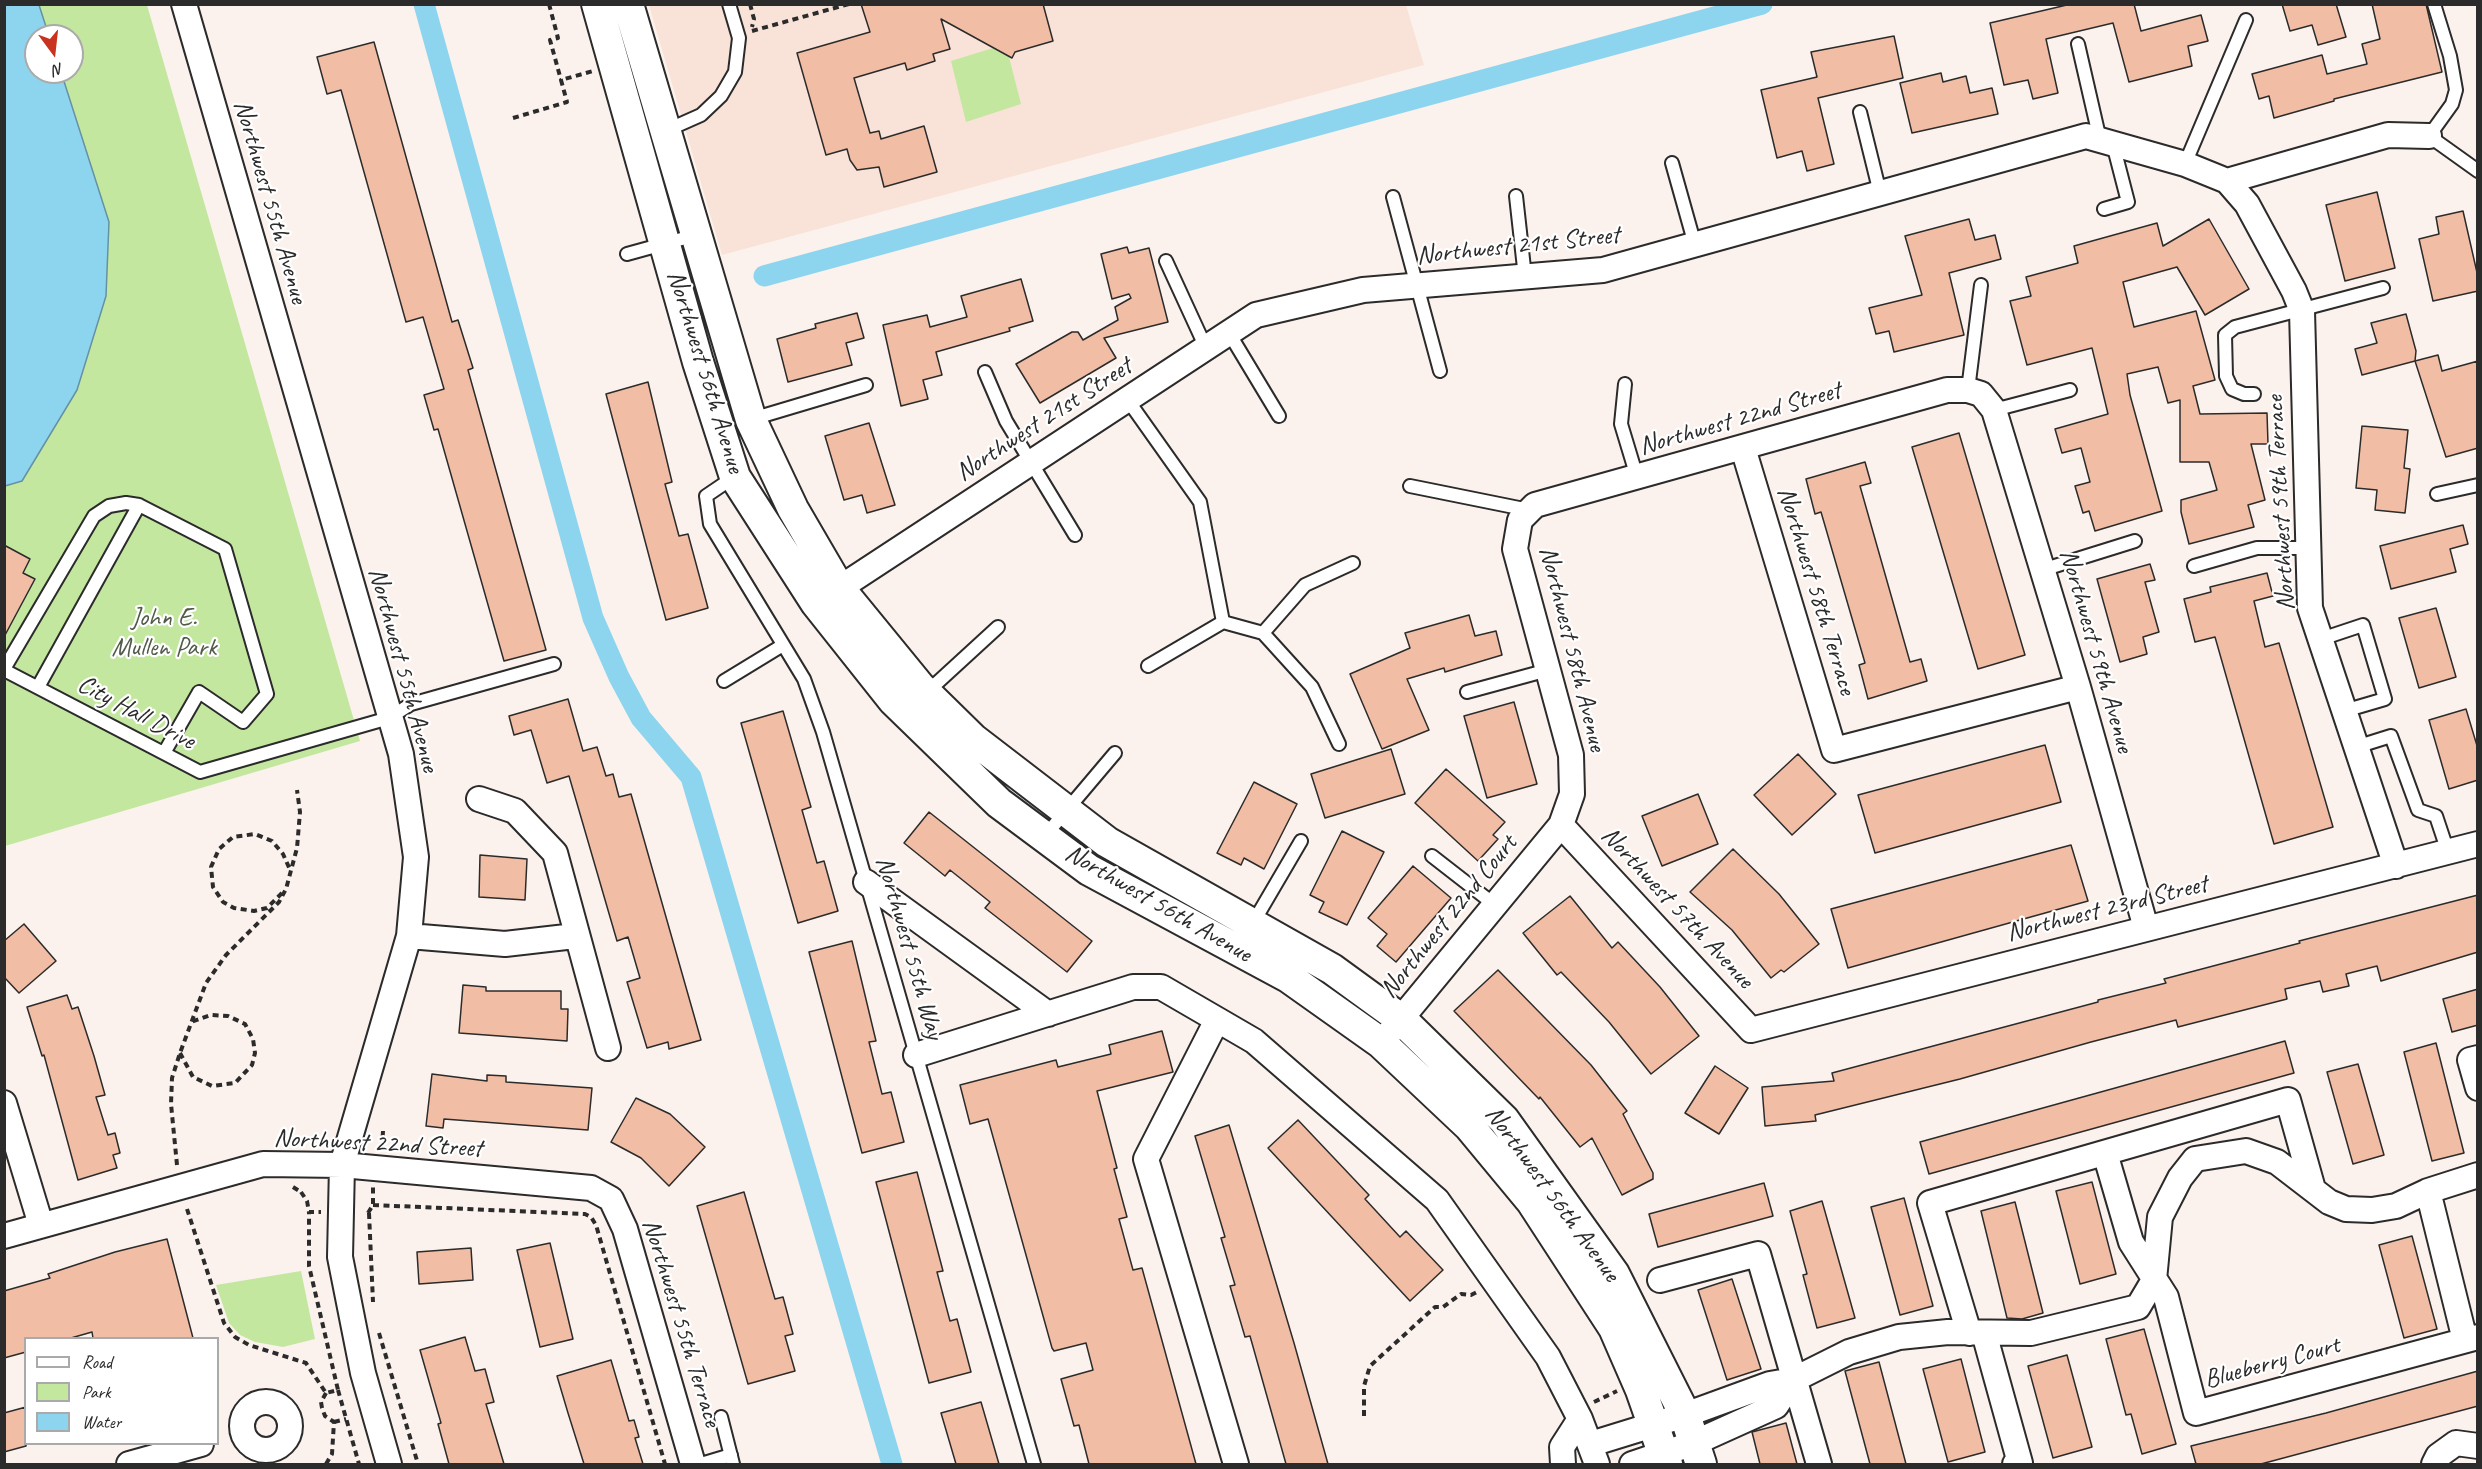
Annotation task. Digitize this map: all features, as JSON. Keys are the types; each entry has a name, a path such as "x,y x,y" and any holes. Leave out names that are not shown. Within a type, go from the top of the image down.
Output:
{"street":[{"name":"Northwest 55th Avenue","path":"184,4 401,754 416,857 410,936 342,1165 340,1257 363,1373 389,1464"},
{"name":"Northwest 56th Avenue","path":"597,4 650,135 697,234 736,425 735,477 827,596 999,803 1089,870 1288,977 1381,1043 1469,1126 1532,1202 1614,1328 1654,1425 1665,1459"},
{"name":"Northwest 56th Avenue","path":"627,4 650,135 665,243 736,425 793,509 827,596"},
{"path":"2227,181 2388,135 2429,136"},
{"name":"Northwest 21st Street","path":"827,596 1256,315 1363,291 1603,270 2086,136 2185,164 2227,181"},
{"name":"Northwest 59th Terrace","path":"2227,181 2247,204 2294,291 2302,311 2310,608 2396,866"},
{"name":"Northwest 22nd Street","path":"1525,515 1535,505 1947,390 1981,398"},
{"name":"Northwest 59th Avenue","path":"1981,398 2042,570 2078,687 2146,928"},
{"name":"Northwest 58th Terrace","path":"1743,448 1834,750 2078,687"},
{"name":"Northwest 58th Avenue","path":"1525,515 1515,549 1571,755 1572,794 1561,825"},
{"name":"Northwest 56th Avenue","path":"910,697 974,739 1107,842 1332,969 1402,1020 1504,1120 1614,1274 1693,1441"},
{"path":"478,799 515,811 555,854 608,1048"},
{"name":"Northwest 22nd Court","path":"1381,1043 1561,825"},
{"name":"Northwest 57th Avenue","path":"1561,825 1751,1030"},
{"name":"Northwest 23rd Street","path":"1751,1030 2478,844"},
{"path":"867,882 1048,1014"},
{"path":"410,936 505,944 576,936"},
{"path":"916,1055 1132,987 1161,987 1254,1041 1437,1200 1548,1357 1580,1419 1594,1454 1654,1425 1693,1441"},
{"path":"1218,1020 1146,1159 1236,1464"},
{"path":"2478,1058 2470,1060 2478,1089"},
{"path":"2015,1464 2020,1463 1930,1203 2288,1100 2313,1189"},
{"path":"4,1103 41,1225"},
{"path":"1632,1464 1665,1459 1693,1441 1776,1406 1793,1380 1849,1352 1899,1337 1925,1333 2031,1333 2138,1307 2154,1280 2160,1217 2180,1178 2195,1159 2246,1151 2277,1162 2329,1202 2346,1209 2372,1210 2396,1206 2428,1191 2478,1175"},
{"name":"Blueberry Court","path":"2104,1154 2131,1242 2166,1297 2196,1413 2471,1338 2428,1191"},
{"name":"Northwest 22nd Street","path":"4,1236 263,1164 342,1165 591,1188 611,1199"},
{"name":"Northwest 55th Terrace","path":"611,1199 625,1229 693,1464"},
{"path":"1660,1280 1758,1254 1819,1464"},
{"path":"1563,1464 1562,1447 1580,1419"},
{"path":"219,1439 242,1432"},
{"path":"2434,1464 2438,1456 2456,1443 2478,1446"},
{"path":"129,1464 194,1445"}],"lane":[{"path":"650,135 701,115 721,96 735,72 740,38 729,4"},
{"path":"2434,4 2450,56 2456,90 2452,104 2429,136 2478,171"},
{"path":"2185,164 2246,20"},
{"path":"2078,44 2107,142 2128,202 2104,209"},
{"path":"1860,112 1881,193"},
{"path":"1672,163 1695,245"},
{"path":"1516,196 1525,277"},
{"path":"1393,197 1440,371"},
{"path":"627,254 697,234"},
{"path":"1166,261 1206,348"},
{"path":"1981,285 1981,398 2070,390"},
{"path":"2254,394 2244,394 2232,389 2226,376 2225,335 2235,327 2383,288"},
{"path":"1229,333 1278,416"},
{"path":"985,372 1006,421 1075,535"},
{"path":"1625,384 1621,424 1637,477"},
{"path":"736,425 866,385"},
{"path":"1127,399 1200,501 1223,622"},
{"name":"Northwest 55th Way","path":"735,477 706,496 710,524 804,679 823,732 1034,1464"},
{"path":"2437,494 2478,485"},
{"path":"1410,486 1525,515"},
{"path":"4,669 94,516 109,506 126,503 139,505 225,549 267,694 243,722 199,692 164,753"},
{"path":"38,687 139,505"},
{"path":"2042,570 2135,541"},
{"path":"2194,566 2257,548 2309,548"},
{"path":"1263,633 1305,585 1353,563"},
{"path":"1148,666 1223,622 1263,633 1312,687 1339,744"},
{"path":"2321,639 2363,625 2385,699 2344,711"},
{"path":"910,697 998,627"},
{"path":"724,681 783,645"},
{"name":"City Hall Drive","path":"4,669 200,772 389,718 411,704 554,664"},
{"path":"1467,692 1548,669"},
{"path":"2356,747 2391,736 2418,810 2436,816 2448,852"},
{"path":"1044,837 1115,753"},
{"path":"1252,924 1301,841"},
{"path":"1432,856 1495,905"},
{"path":"701,1464 732,1460 721,1417"}],"path":[{"path":"513,118 567,102 550,40 558,38 549,4"},
{"path":"750,4 754,19 750,37"},
{"path":"752,31 849,4"},
{"path":"561,80 593,71 590,60"},
{"path":"177,1168 171,1104 172,1078 190,1022 207,983 220,963 279,902 286,889 297,848 300,812 297,790"},
{"path":"286,889 267,908 254,911 234,908 223,902 213,887 211,867 219,849 233,837 255,834 272,841 283,854 291,873"},
{"path":"180,1053 193,1077 212,1086 235,1083 252,1065 255,1053 253,1040 244,1024 228,1016 211,1016 190,1022"},
{"path":"383,1131 380,1142 386,1152"},
{"path":"373,1205 585,1214 591,1217 596,1225 665,1464"},
{"path":"187,1209 224,1323 235,1337 249,1345 306,1363 326,1393"},
{"path":"309,1212 309,1266 338,1390 359,1464"},
{"path":"369,1213 370,1272 375,1312"},
{"path":"378,1329 418,1464"},
{"path":"334,1422 326,1416 321,1402 326,1393 338,1390"},
{"path":"334,1422 346,1419"},
{"path":"326,1464 332,1454 334,1422"}],"shaded area":[{"path":"649,5 1406,5 1424,65 722,255"}],"green space":[{"name":"John E. Mullen Park","path":"5,5 147,5 360,741 5,846"},
{"path":"993,48 1009,57 1021,104 966,122 951,61"},
{"path":"301,1271 315,1339 283,1347 255,1342 240,1335 229,1323 216,1285"}],"water":[{"path":"5,4 39,5 45,24 24,24 24,84 65,84 109,222 106,296 77,390 22,481 5,486"}],"building":[{"path":"861,4 1043,4 1053,41 1015,52 1012,58 941,19 950,49 933,54 935,61 907,70 905,63 854,78 870,133 879,131 881,139 924,126 937,172 884,187 879,167 857,170 850,160 847,149 826,155 797,53 870,32"},
{"path":"2071,4 2134,4 2141,31 2201,15 2208,41 2188,46 2192,66 2129,82 2113,23 2046,39 2058,93 2033,99 2028,80 2004,85 1990,23"},
{"path":"2282,4 2336,4 2346,37 2318,45 2312,25 2290,31"},
{"path":"2372,4 2426,4 2442,72 2334,99 2334,101 2274,118 2269,96 2259,99 2252,74 2322,55 2327,74 2367,64 2362,44 2380,39"},
{"path":"1894,36 1903,78 1818,98 1834,164 1807,171 1802,151 1777,158 1761,90 1817,77 1811,52"},
{"path":"374,42 452,322 458,320 473,368 468,370 546,650 504,661 438,429 434,430 424,395 444,389 423,317 406,322 341,90 327,94 317,57"},
{"path":"1941,73 1943,82 1966,76 1970,93 1992,88 1998,114 1912,133 1900,83"},
{"path":"2377,192 2395,268 2345,281 2326,205"},
{"path":"2463,211 2478,277 2478,291 2433,301 2419,239 2439,234 2436,217"},
{"path":"1969,219 1975,240 1995,235 2001,259 1949,273 1964,335 1894,352 1889,331 1876,334 1869,308 1922,295 1905,236"},
{"path":"2209,219 2249,289 2205,315 2177,267 2123,282 2134,327 2196,311 2215,380 2193,386 2200,414 2267,413 2268,444 2251,444 2265,500 2248,505 2254,527 2189,544 2181,512 2181,500 2217,490 2209,462 2180,462 2180,400 2168,403 2158,367 2127,374 2130,395 2162,511 2095,531 2089,511 2083,513 2075,486 2090,482 2081,448 2062,453 2055,429 2108,414 2092,348 2027,365 2010,301 2031,296 2026,277 2078,263 2074,246 2157,223 2163,246"},
{"path":"1127,247 1129,253 1149,248 1168,322 1104,338 1116,358 1040,403 1016,364 1072,332 1078,332 1083,340 1118,320 1115,307 1131,298 1129,294 1112,299 1101,254"},
{"path":"1021,279 1033,321 1009,328 1010,331 936,352 942,375 923,380 928,399 901,406 883,325 927,315 930,327 967,317 961,296"},
{"path":"857,313 864,338 846,343 852,365 788,382 777,339 816,328 815,324"},
{"path":"2406,314 2416,351 2415,361 2362,375 2355,349 2377,343 2371,323"},
{"path":"2438,355 2442,371 2478,361 2478,448 2446,457 2415,361"},
{"path":"648,382 672,482 665,484 679,536 688,534 708,608 666,620 606,394"},
{"path":"869,423 895,505 867,513 862,495 844,500 825,436"},
{"path":"2362,426 2408,430 2404,468 2410,469 2405,513 2375,510 2377,490 2356,488"},
{"path":"1959,433 2025,655 1978,669 1912,447"},
{"path":"1865,462 1871,483 1860,486 1910,662 1921,659 1927,681 1868,699 1859,665 1865,663 1821,512 1815,514 1806,479"},
{"path":"2463,525 2468,544 2450,549 2456,572 2391,589 2380,546"},
{"path":"4,545 30,559 23,573 35,579 4,637"},
{"path":"2150,564 2155,580 2145,582 2159,632 2143,637 2147,654 2120,662 2097,579"},
{"path":"2267,573 2273,596 2254,601 2265,647 2279,643 2333,827 2274,844 2215,637 2195,642 2184,599 2211,592 2210,587"},
{"path":"2436,608 2456,677 2419,688 2399,618"},
{"path":"1469,615 1475,636 1496,631 1502,655 1445,672 1444,668 1407,679 1429,730 1382,749 1350,674 1410,648 1405,633"},
{"path":"568,699 583,751 597,747 606,776 613,774 619,797 631,794 701,1040 669,1049 668,1042 647,1048 627,982 640,978 628,937 617,941 569,776 547,783 531,730 514,735 509,716"},
{"path":"1514,702 1537,784 1487,798 1464,716"},
{"path":"2466,709 2478,749 2478,780 2449,789 2429,720"},
{"path":"783,711 811,807 802,810 817,863 824,861 838,911 798,923 741,723"},
{"path":"2045,745 2061,802 1875,853 1858,795"},
{"path":"1391,749 1405,794 1325,818 1311,774"},
{"path":"1798,754 1836,794 1792,835 1754,795"},
{"path":"1446,769 1505,822 1493,835 1498,839 1478,861 1415,803"},
{"path":"1254,782 1297,804 1264,869 1244,858 1241,865 1217,853"},
{"path":"1698,794 1718,844 1662,866 1642,816"},
{"path":"929,812 1092,941 1067,972 985,908 990,902 950,870 945,876 904,843"},
{"path":"1342,831 1384,852 1347,925 1319,912 1324,902 1310,895"},
{"path":"2071,845 2088,901 1848,968 1831,909"},
{"path":"1733,849 1779,894 1819,944 1784,972 1781,970 1771,978 1732,930 1690,892"},
{"path":"480,855 527,859 525,900 479,897"},
{"path":"1413,866 1451,898 1396,962 1377,946 1387,934 1368,918"},
{"path":"2478,895 2478,952 2381,981 2377,966 2346,974 2349,986 2323,992 2320,981 2285,989 2287,999 2178,1027 2176,1020 2091,1042 1960,1079 1815,1115 1816,1121 1765,1126 1762,1087 1834,1081 1832,1073 2166,983 2164,979 2300,943 2299,941"},
{"path":"1570,896 1612,948 1618,942 1660,987 1699,1036 1651,1074 1609,1022 1561,972 1557,975 1523,933"},
{"path":"24,924 56,961 19,993 4,977 4,941"},
{"path":"852,941 876,1041 869,1042 882,1094 891,1092 904,1142 862,1153 809,952"},
{"path":"1498,970 1591,1065 1627,1111 1623,1114 1653,1173 1653,1179 1622,1195 1592,1138 1580,1147 1540,1097 1539,1099 1454,1011"},
{"path":"463,985 486,987 486,991 561,991 561,1009 568,1009 567,1041 459,1033"},
{"path":"2478,989 2478,1025 2452,1032 2443,999"},
{"path":"67,995 72,1009 78,1007 105,1095 96,1097 108,1135 115,1133 120,1153 113,1155 117,1168 78,1180 44,1055 42,1056 27,1007"},
{"path":"1162,1031 1173,1072 1097,1091 1127,1217 1119,1219 1133,1270 1142,1268 1196,1464 1089,1464 1079,1425 1074,1426 1061,1379 1093,1370 1086,1343 1054,1351 1052,1348 988,1119 970,1124 960,1085 1056,1060 1058,1067 1111,1054 1109,1045"},
{"path":"2285,1041 2294,1073 1929,1174 1920,1142"},
{"path":"2436,1043 2464,1153 2432,1161 2404,1052"},
{"path":"2358,1064 2384,1155 2353,1164 2327,1072"},
{"path":"1715,1066 1748,1088 1719,1134 1685,1113"},
{"path":"432,1074 487,1081 487,1075 506,1076 506,1082 592,1088 588,1130 444,1119 443,1128 426,1126"},
{"path":"636,1098 670,1114 705,1147 669,1186 641,1158 611,1142"},
{"path":"1298,1120 1369,1195 1365,1199 1400,1237 1406,1231 1443,1270 1410,1301 1268,1148"},
{"path":"1229,1125 1328,1464 1286,1464 1250,1336 1245,1337 1230,1286 1235,1285 1221,1238 1225,1237 1195,1136"},
{"path":"917,1172 943,1271 937,1272 950,1321 957,1319 971,1372 929,1383 876,1182"},
{"path":"2092,1182 2116,1274 2080,1284 2056,1191"},
{"path":"1764,1183 1773,1216 1658,1247 1649,1214"},
{"path":"744,1192 775,1299 783,1297 793,1334 785,1336 795,1371 748,1384 697,1206"},
{"path":"1904,1198 1933,1306 1900,1315 1871,1207"},
{"path":"1822,1201 1855,1318 1817,1328 1803,1275 1807,1274 1790,1211"},
{"path":"2015,1202 2043,1313 2022,1319 2007,1318 1981,1211"},
{"path":"2412,1236 2437,1329 2404,1338 2379,1245"},
{"path":"167,1239 193,1337 93,1337 92,1332 74,1337 24,1337 24,1353 4,1358 4,1291 50,1278 48,1274 115,1252"},
{"path":"550,1243 573,1339 540,1347 517,1250"},
{"path":"471,1248 473,1280 419,1284 417,1252"},
{"path":"1732,1279 1761,1369 1727,1380 1698,1290"},
{"path":"2144,1329 2176,1444 2142,1454 2131,1414 2126,1415 2106,1339"},
{"path":"465,1337 475,1371 485,1369 494,1402 486,1404 504,1464 449,1464 438,1424 441,1423 420,1350"},
{"path":"2067,1355 2092,1447 2053,1458 2028,1366"},
{"path":"1961,1359 1985,1452 1948,1462 1923,1369"},
{"path":"611,1360 629,1421 634,1420 639,1437 635,1438 643,1464 584,1464 568,1413 557,1376"},
{"path":"1879,1362 1906,1464 1870,1464 1845,1371"},
{"path":"2478,1371 2478,1406 2261,1464 2196,1464 2191,1446 2326,1413"},
{"path":"981,1402 999,1464 956,1464 941,1413"},
{"path":"24,1408 24,1445 26,1446 4,1452 4,1413"},
{"path":"1786,1423 1797,1464 1760,1464 1752,1432"}],"waterway":[{"path":"424,4 593,618 619,677 641,718 691,777 892,1464"},
{"path":"764,276 1762,4"}]}
